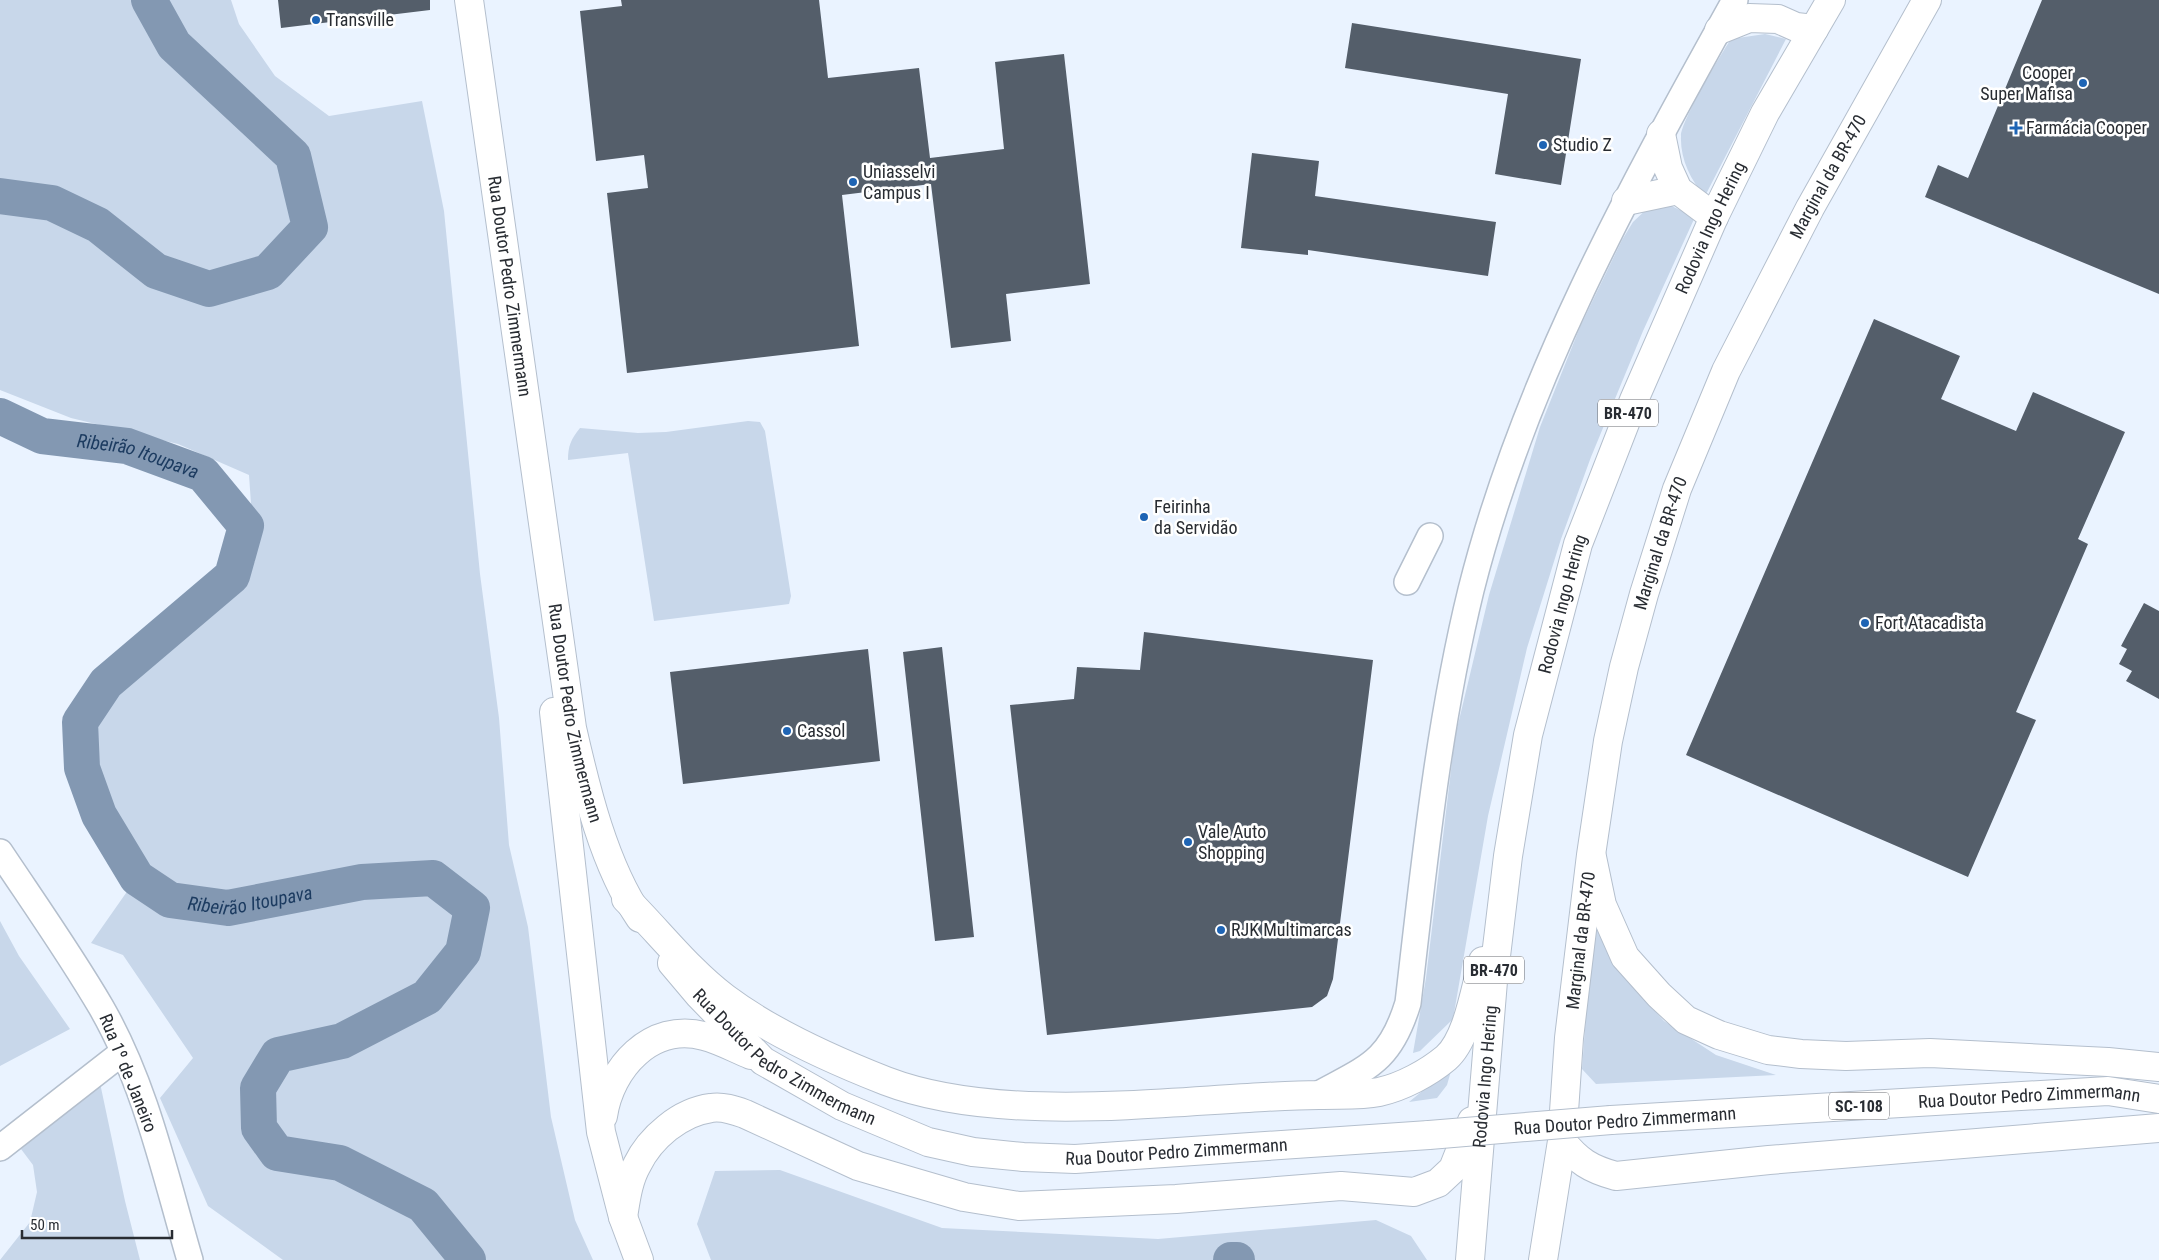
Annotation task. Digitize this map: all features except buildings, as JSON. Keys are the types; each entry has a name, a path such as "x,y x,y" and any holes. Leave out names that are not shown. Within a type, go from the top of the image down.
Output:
{"main road":[{"name":"Rua Doutor Pedro Zimmermann","path":"469,0 572,728 586,791 626,898 673,964 699,995 763,1061 842,1106 928,1142 973,1152 1022,1157 1075,1159 1429,1135 1611,1120 2108,1091 2159,1099"},
{"name":"Rodovia Ingo Hering","path":"1470,1260 1493,981 1508,856 1528,735 1578,544 1634,400 1714,217 1765,113 1831,0"},
{"name":"Marginal da BR-470","path":"1543,1260 1562,1140 1569,1038 1591,855 1608,742 1624,668 1644,594 1677,489 1726,371 1810,208 1927,0"},
{"path":"1719,30 1772,9 1796,27 1814,29"},
{"path":"1661,134 1668,168 1678,190 1714,217"},
{"path":"1626,200 1678,190"},
{"name":"Rua Doutor Pedro Zimmermann","path":"550,571 555,732 601,1132 623,1217 639,1260"},
{"path":"1591,855 1602,905 1624,957 1659,995 1686,1020 1719,1035 1768,1050 1801,1054 1846,1056 1930,1053 2108,1062 2159,1067"},
{"path":"626,898 675,950 725,998 795,1040 838,1061 888,1082 940,1096 979,1102 1033,1105 1360,1095 1381,1092 1428,1071 1448,1056 1462,1034 1508,856"},
{"path":"601,1132 605,1106 612,1083 624,1064 638,1050 654,1040 677,1034 704,1036 763,1061"},
{"path":"2108,1091 2159,1080"},
{"path":"623,1217 628,1188 636,1165 651,1143 668,1127 692,1113 712,1108 729,1109 745,1114 858,1166 964,1197 1019,1206 1118,1202 1341,1186 1414,1192 1438,1183 1453,1169 1464,1146 1485,1084"},
{"path":"1562,1140 1574,1156 1595,1171 1616,1176 1769,1160 2159,1128"}],"street":[{"path":"1317,1095 1369,1066 1390,1046 1403,1020 1408,1003 1442,736 1471,591 1525,421 1568,317 1626,200 1735,0"},
{"path":"1408,582 1430,536"},
{"name":"Rua 1º de Janeiro","path":"0,852 102,1008 123,1052 145,1106 190,1260"},
{"path":"0,1148 123,1052"}],"shaded area":[{"path":"0,0 231,0 239,24 275,76 329,116 422,101 444,211 480,574 499,718 509,845 528,927 551,1117 575,1220 593,1260 283,1260 208,1206 160,1098 193,1058 123,955 91,943 147,863 126,844 110,823 99,800 92,776 91,752 95,727 106,704 123,681 140,666 201,625 255,561 249,475 178,444 71,418 0,390"},
{"path":"1765,34 1786,39 1705,196 1691,176 1682,152 1681,136 1687,117 1731,39"},
{"path":"1663,202 1695,217 1643,331 1591,457 1561,539 1527,648 1488,816 1453,1019 1420,1051 1413,1053 1426,978 1455,737 1489,595 1540,427 1580,327 1622,240 1633,222 1651,205"},
{"path":"748,421 760,422 765,431 791,596 789,604 654,621 628,453 568,460 572,439 580,428 638,433 666,432"},
{"path":"1593,919 1622,975 1664,1021 1716,1055 1776,1075 1596,1084 1582,1069"},
{"path":"0,921 19,956 70,1029 0,1066"},
{"path":"1451,1071 1447,1085 1437,1098 1409,1102 1438,1078"},
{"path":"100,1083 125,1201 140,1260 0,1260 30,1222 37,1192 33,1165 21,1149"},
{"path":"780,1170 942,1228 1158,1239 1376,1220 1411,1236 1427,1260 711,1260 697,1224 715,1171"}],"waterway":[{"name":"Ribeirão Itoupava","path":"0,196 52,203 98,225 156,271 209,289 268,272 310,227 293,156 174,45 149,0"},
{"name":"Ribeirão Itoupava","path":"0,416 42,436 127,446 203,474 246,526 232,576 106,683 80,722 82,768 99,815 137,878 170,900 228,908 362,882 433,878 472,908 463,952 427,997 342,1041 278,1055 258,1088 259,1128 277,1153 340,1163 423,1205 468,1260"},
{"name":"Ribeirão Itoupava","path":"1231,1260 1237,1260"}],"place":[{"name":"Transville","path":"316,20"},
{"name":"Cooper Super Mafisa","path":"2083,83"},
{"name":"Farmácia Cooper","path":"2016,128"},
{"name":"Studio Z","path":"1543,145"},
{"name":"Uniasselvi Campus I","path":"853,182"},
{"name":"Feirinha da Servidão","path":"1144,517"},
{"name":"Fort Atacadista","path":"1865,623"},
{"name":"Cassol","path":"787,731"},
{"name":"Vale Auto Shopping","path":"1188,842"},
{"name":"RJK Multimarcas","path":"1221,930"}]}
